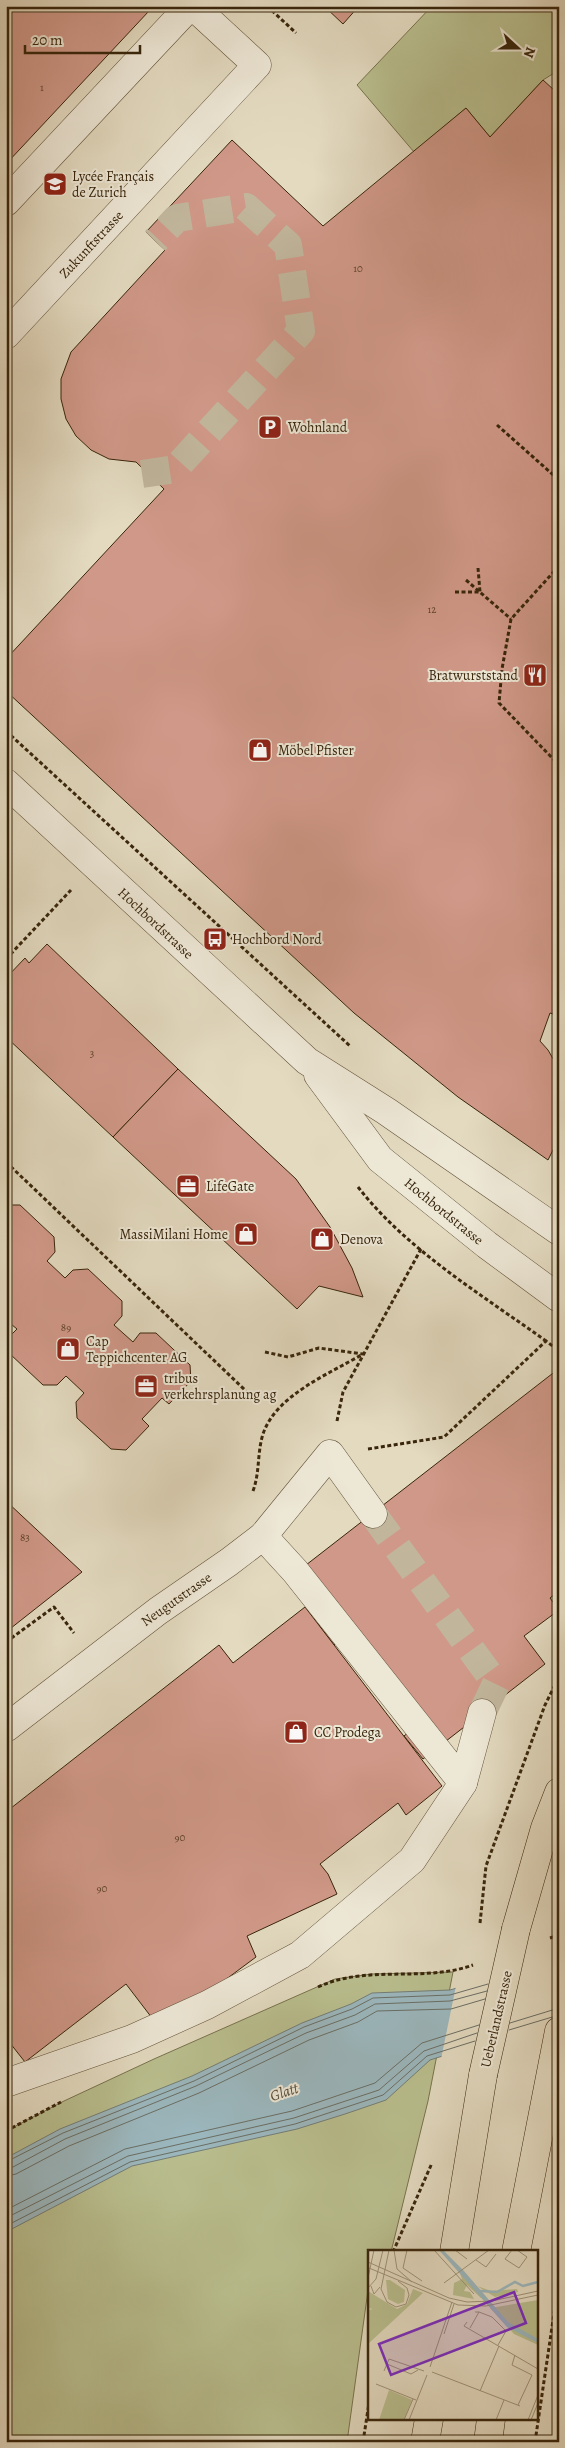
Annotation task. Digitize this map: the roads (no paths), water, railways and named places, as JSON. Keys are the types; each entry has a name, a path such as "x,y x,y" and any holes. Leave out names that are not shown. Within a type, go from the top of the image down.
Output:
{"main road":[{"name":"Ueberlandstrasse","path":"454,2250 483,2075 516,1929 546,1828 559,1792"},
{"path":"516,2250 556,2041"},
{"path":"425,2442 428,2420"},
{"path":"488,2442 491,2420"}],"street":[{"name":"Zukunftstrasse","path":"6,334 256,65 192,6"},
{"path":"6,202 192,6"},
{"name":"Hochbordstrasse","path":"6,783 307,1061 386,1111 559,1230"},
{"name":"Hochbordstrasse","path":"307,1061 380,1159 487,1246 559,1298"},
{"name":"Neugutstrasse","path":"6,1728 158,1610 229,1562 263,1536 330,1454 373,1514"},
{"path":"263,1536 295,1570 463,1783"},
{"path":"6,2083 132,2039 208,2005 300,1955 412,1860 463,1783 482,1713"}],"water":[{"name":"Glatt","path":"559,1958 559,2019 430,2060 386,2100 297,2129 132,2166 6,2232 6,2158 60,2129 192,2076 302,2023 351,2004 372,1993 450,1990"}],"tunnel":[{"path":"142,474 175,469 301,331 288,245 246,207 177,218 155,241"},
{"path":"373,1514 496,1684 482,1713"}],"place":[{"name":"Lycée Français de Zurich","path":"55,184"},
{"name":"Wohnland","path":"270,427"},
{"name":"Bratwurststand","path":"535,675"},
{"name":"Möbel Pfister","path":"260,750"},
{"name":"Hochbord Nord","path":"215,939"},
{"name":"LifeGate","path":"188,1186"},
{"name":"MassiMilani Home","path":"246,1234"},
{"name":"Denova","path":"322,1239"},
{"name":"Cap Teppichcenter AG","path":"68,1349"},
{"name":"tribus verkehrsplanung ag","path":"146,1386"},
{"name":"CC Prodega","path":"296,1732"}]}
